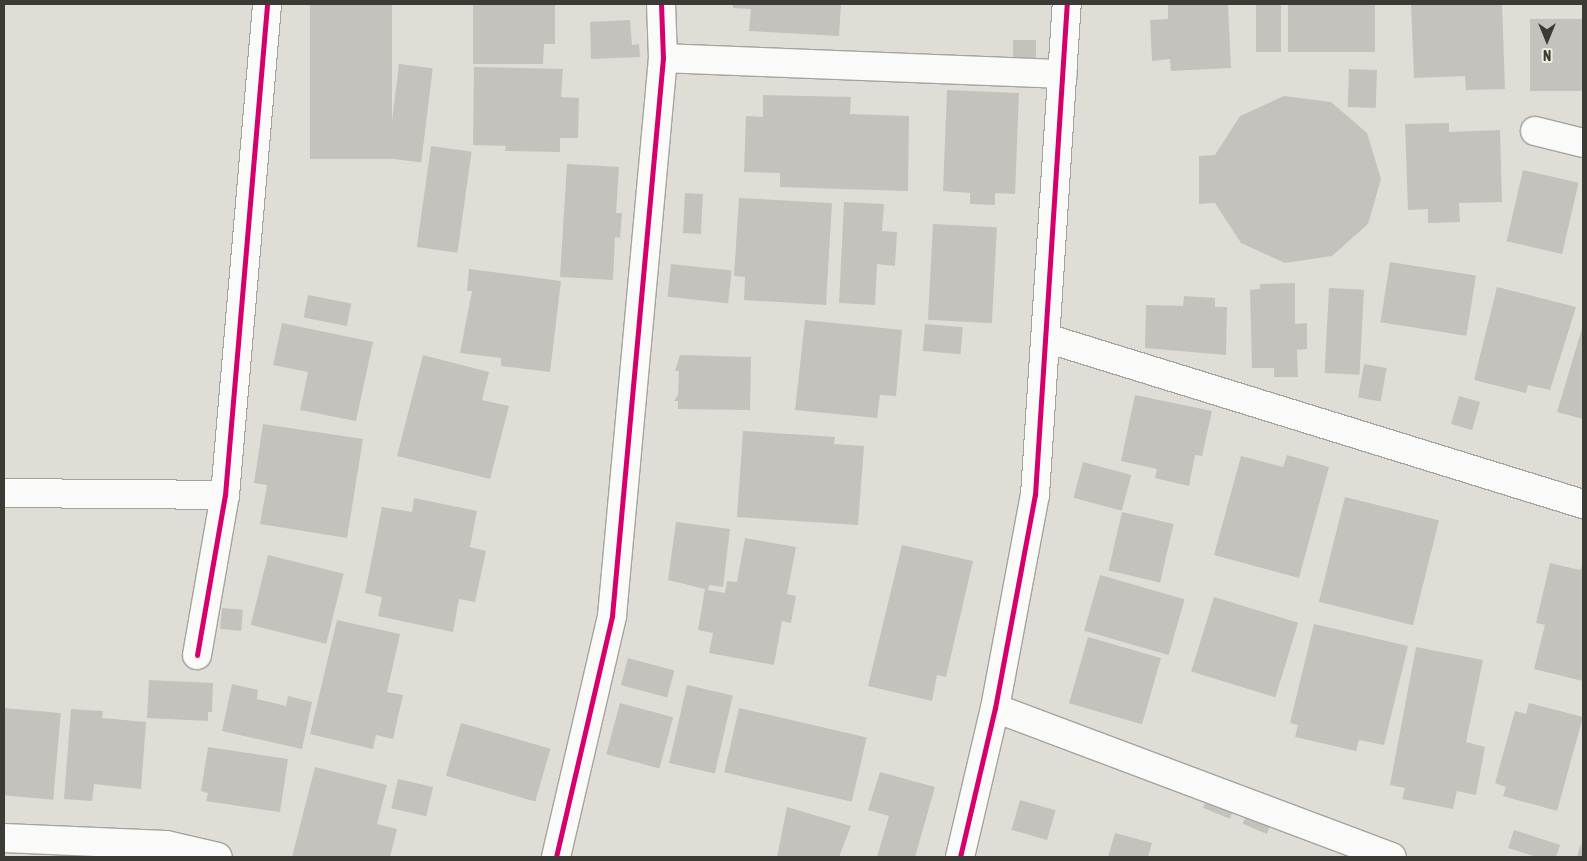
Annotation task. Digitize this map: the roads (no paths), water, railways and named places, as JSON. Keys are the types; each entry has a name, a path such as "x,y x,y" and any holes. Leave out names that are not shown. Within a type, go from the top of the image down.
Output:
{"street":[{"path":"197,655 225,495 267,4"},
{"path":"556,857 612,616 663,58 661,4"},
{"path":"960,857 995,708 1035,495 1066,4"},
{"path":"663,58 1063,74"},
{"path":"1535,131 1583,143"},
{"path":"1046,338 1583,504"},
{"path":"4,493 225,495"},
{"path":"995,708 1392,857"},
{"path":"4,838 166,845 218,857"}]}
